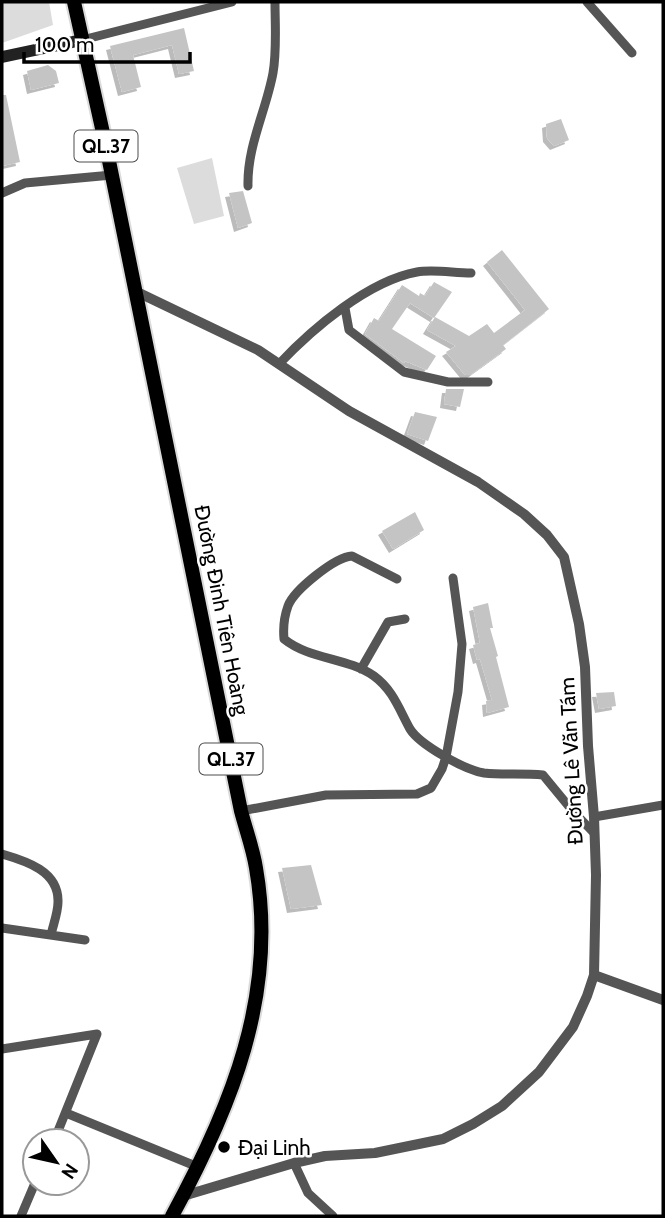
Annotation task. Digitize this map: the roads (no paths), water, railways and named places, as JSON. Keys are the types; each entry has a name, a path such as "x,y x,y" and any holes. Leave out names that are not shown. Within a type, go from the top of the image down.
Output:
{"main road":[{"name":"Đường Đinh Tiên Hoàng","path":"75,2 241,811 256,867 260,910 260,977 234,1085 198,1167 172,1216"},
{"path":"2,57 82,40"}],"street":[{"path":"82,40 232,2"},
{"path":"248,186 251,151 273,72 276,50 275,2"},
{"path":"587,2 632,53"},
{"path":"2,192 24,183 112,175"},
{"path":"279,364 325,319 388,282 417,272 471,273"},
{"name":"Đường Lê Văn Tám","path":"135,291 258,350 349,411 478,482 524,514 547,535 564,557 579,624 585,667 594,817 594,975 573,1027 539,1072 502,1106 443,1139 375,1153 325,1156 183,1196"},
{"path":"345,308 349,330 404,372 449,382 488,382"},
{"path":"397,579 348,556 335,561 294,595 288,604 283,626 284,639 297,649 362,669 373,676 395,697 412,732 446,757 484,773 544,775 594,833"},
{"path":"241,811 326,795 422,793 431,788 446,757 458,692 462,644 453,578"},
{"path":"362,669 388,622 405,619"},
{"path":"594,817 663,805"},
{"path":"2,854 35,866 55,883 58,900 51,936"},
{"path":"2,928 85,940"},
{"path":"594,975 663,1000"},
{"path":"2,1049 97,1034 60,1127"},
{"path":"65,1114 198,1167"},
{"path":"294,1163 308,1193 333,1216"},
{"path":"21,1216 29,1197"},
{"path":"319,1205 325,1216"}],"place":[{"name":"Đại Linh","path":"224,1147"}]}
